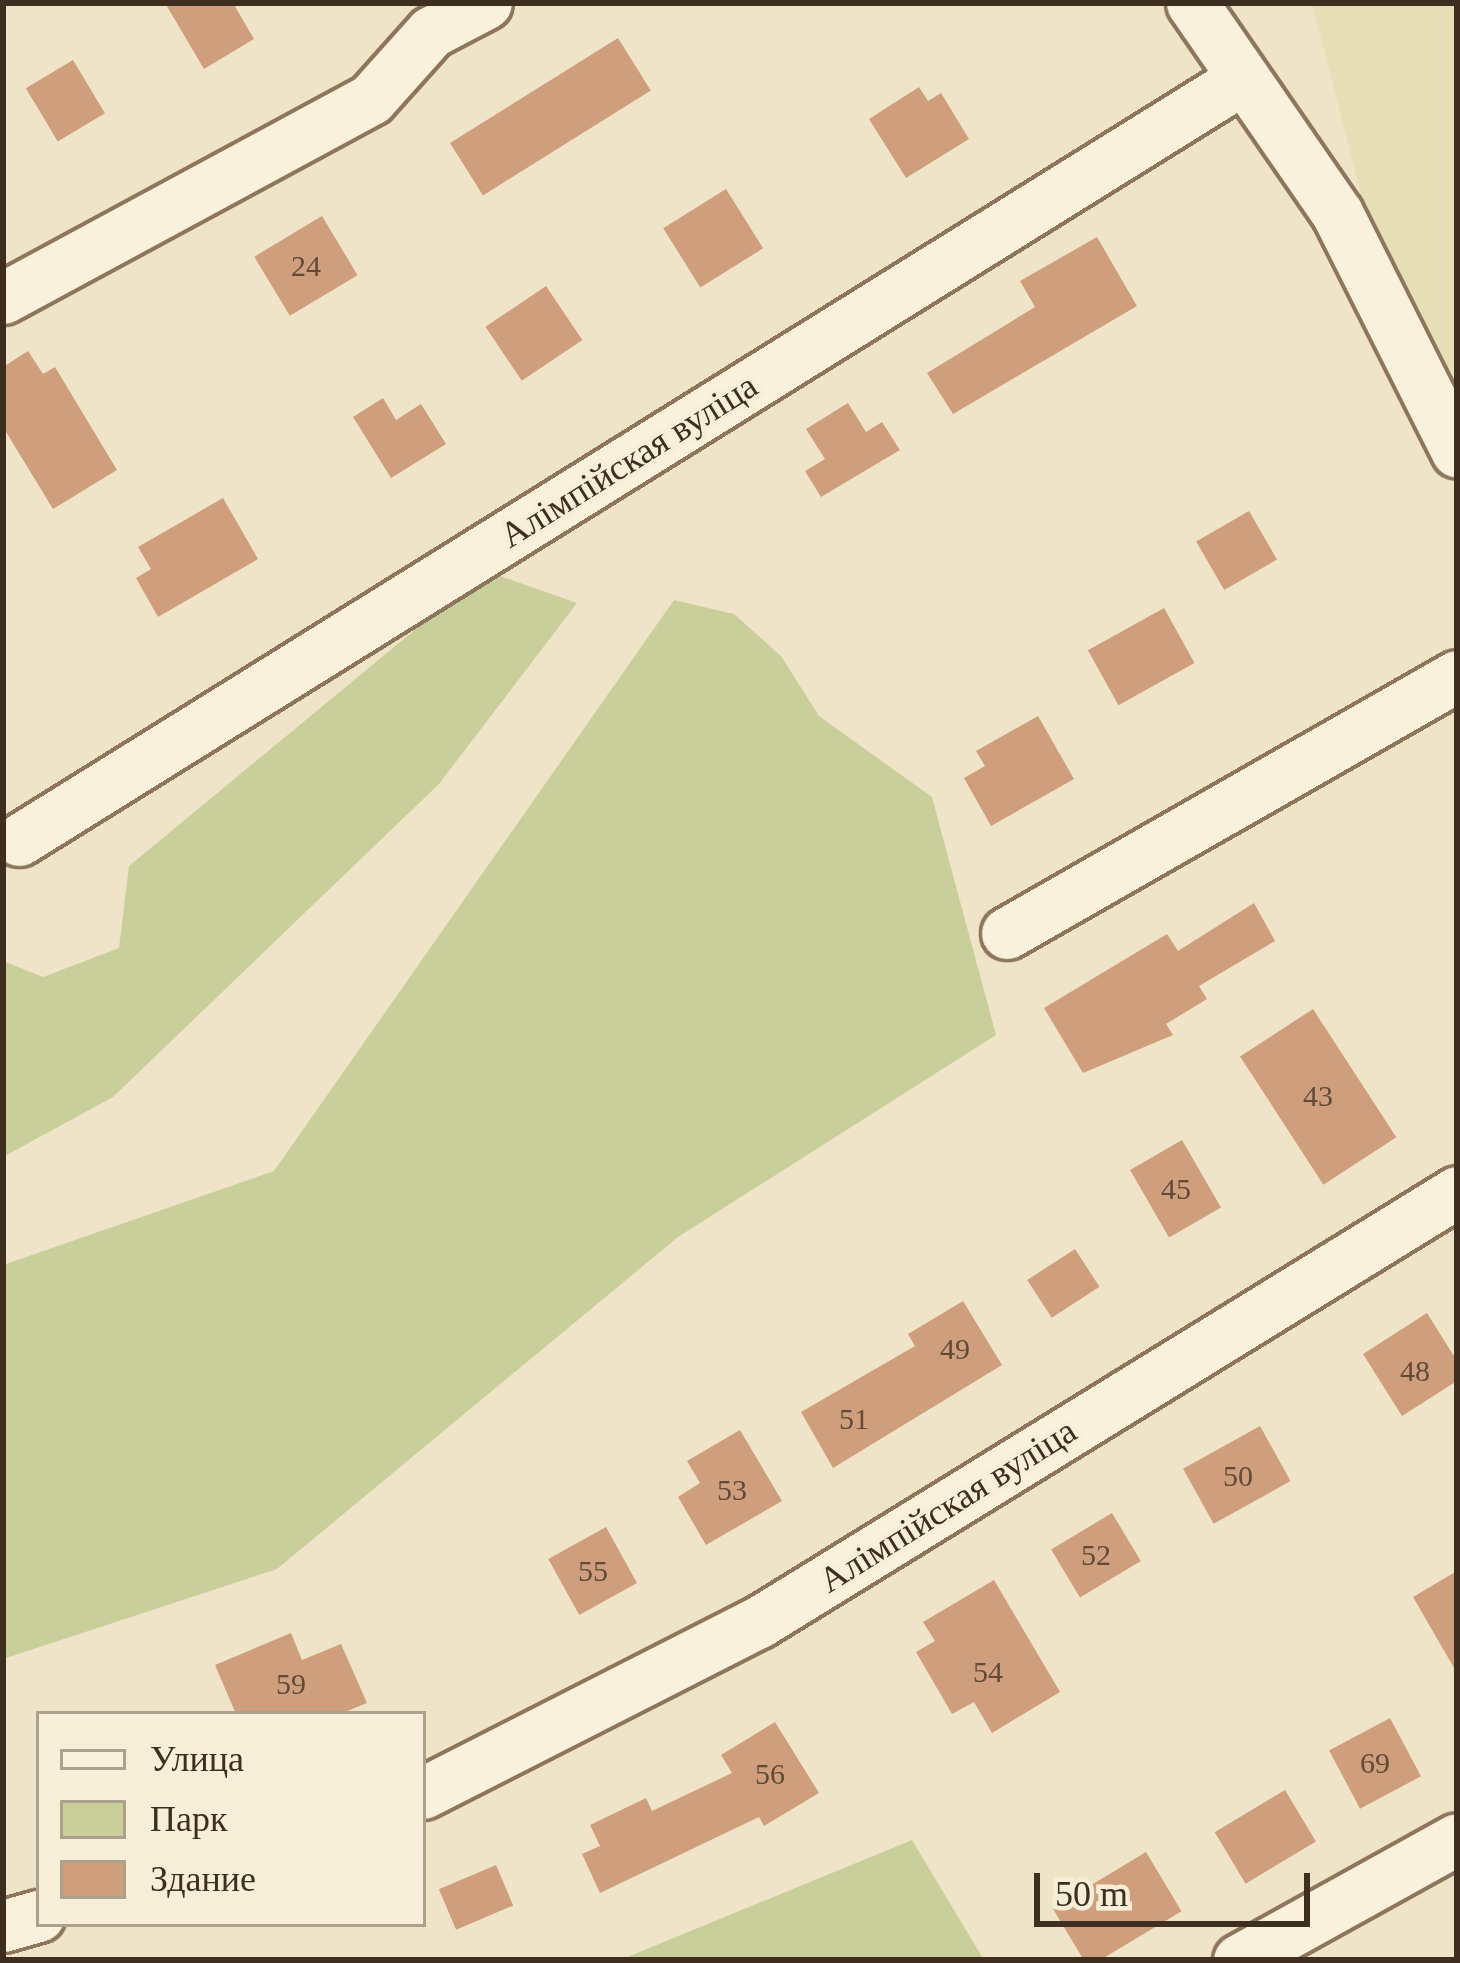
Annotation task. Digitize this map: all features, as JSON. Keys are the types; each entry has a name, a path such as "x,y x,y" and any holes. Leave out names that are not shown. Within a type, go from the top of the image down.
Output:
{"street":[{"path":"3,298 371,99 421,17 486,3"},
{"path":"1192,3 1239,81 1337,213 1457,452"},
{"name":"Алімпійская вуліца","path":"19,840 1239,81"},
{"path":"1007,933 1457,676"},
{"name":"Алімпійская вуліца","path":"426,1791 759,1622 1457,1192"},
{"path":"1239,1960 1457,1839"},
{"path":"3,1926 36,1917"}],"shaded area":[{"path":"1312,3 1457,3 1457,459 1397,333"}],"green space":[{"path":"486,571 577,603 439,784 113,1097 3,1157 3,961 43,977 119,948 129,866"},
{"path":"674,600 734,614 781,656 819,716 932,797 996,1035 678,1237 277,1569 3,1659 3,1265 274,1171"},
{"path":"912,1840 984,1960 620,1960"}],"building":[{"path":"165,3 233,3 254,39 204,69"},
{"path":"618,38 651,91 483,196 450,143"},
{"path":"73,60 105,113 58,141 26,88"},
{"path":"919,87 928,101 941,93 969,139 906,178 869,119"},
{"path":"726,189 763,248 700,288 663,228"},
{"path":"322,216 358,275 290,316 254,257"},
{"path":"1097,237 1137,306 953,414 927,373 1035,307 1020,281"},
{"path":"546,286 582,340 522,381 485,327"},
{"path":"28,351 43,374 55,367 117,470 53,509 3,427 3,367"},
{"path":"383,398 396,420 421,404 446,444 391,478 353,417"},
{"path":"848,403 866,432 882,422 900,450 821,497 805,471 825,459 806,429"},
{"path":"223,498 258,559 158,617 136,578 151,569 138,547"},
{"path":"1249,511 1277,559 1224,590 1196,542"},
{"path":"1164,608 1195,663 1118,705 1088,650"},
{"path":"1038,716 1074,779 991,826 964,778 985,766 976,751"},
{"path":"1254,903 1275,941 1199,986 1207,999 1166,1024 1173,1035 1083,1073 1044,1008 1167,934 1178,951"},
{"path":"1313,1009 1396,1137 1323,1185 1240,1056"},
{"path":"1182,1140 1221,1208 1169,1238 1130,1170"},
{"path":"1075,1249 1100,1287 1052,1318 1027,1280"},
{"path":"963,1301 1002,1365 833,1468 801,1412 915,1346 908,1334"},
{"path":"1427,1313 1457,1361 1457,1381 1402,1416 1363,1354"},
{"path":"1260,1426 1291,1481 1214,1524 1183,1469"},
{"path":"740,1430 782,1501 706,1545 678,1497 700,1483 687,1461"},
{"path":"1112,1513 1141,1561 1080,1598 1051,1550"},
{"path":"606,1527 637,1583 579,1615 548,1559"},
{"path":"1457,1571 1457,1673 1413,1597"},
{"path":"994,1580 1060,1692 992,1733 974,1702 952,1714 916,1652 935,1641 923,1622"},
{"path":"291,1633 302,1660 341,1644 367,1703 347,1711 235,1711 215,1665"},
{"path":"1390,1718 1421,1776 1360,1809 1329,1750"},
{"path":"775,1722 819,1793 764,1826 759,1817 600,1893 582,1854 600,1846 590,1825 646,1798 652,1811 732,1773 721,1755"},
{"path":"1285,1790 1316,1841 1246,1884 1215,1832"},
{"path":"1146,1852 1182,1911 1100,1960 1084,1960 1053,1908"},
{"path":"496,1865 513,1906 456,1930 439,1889"}]}
